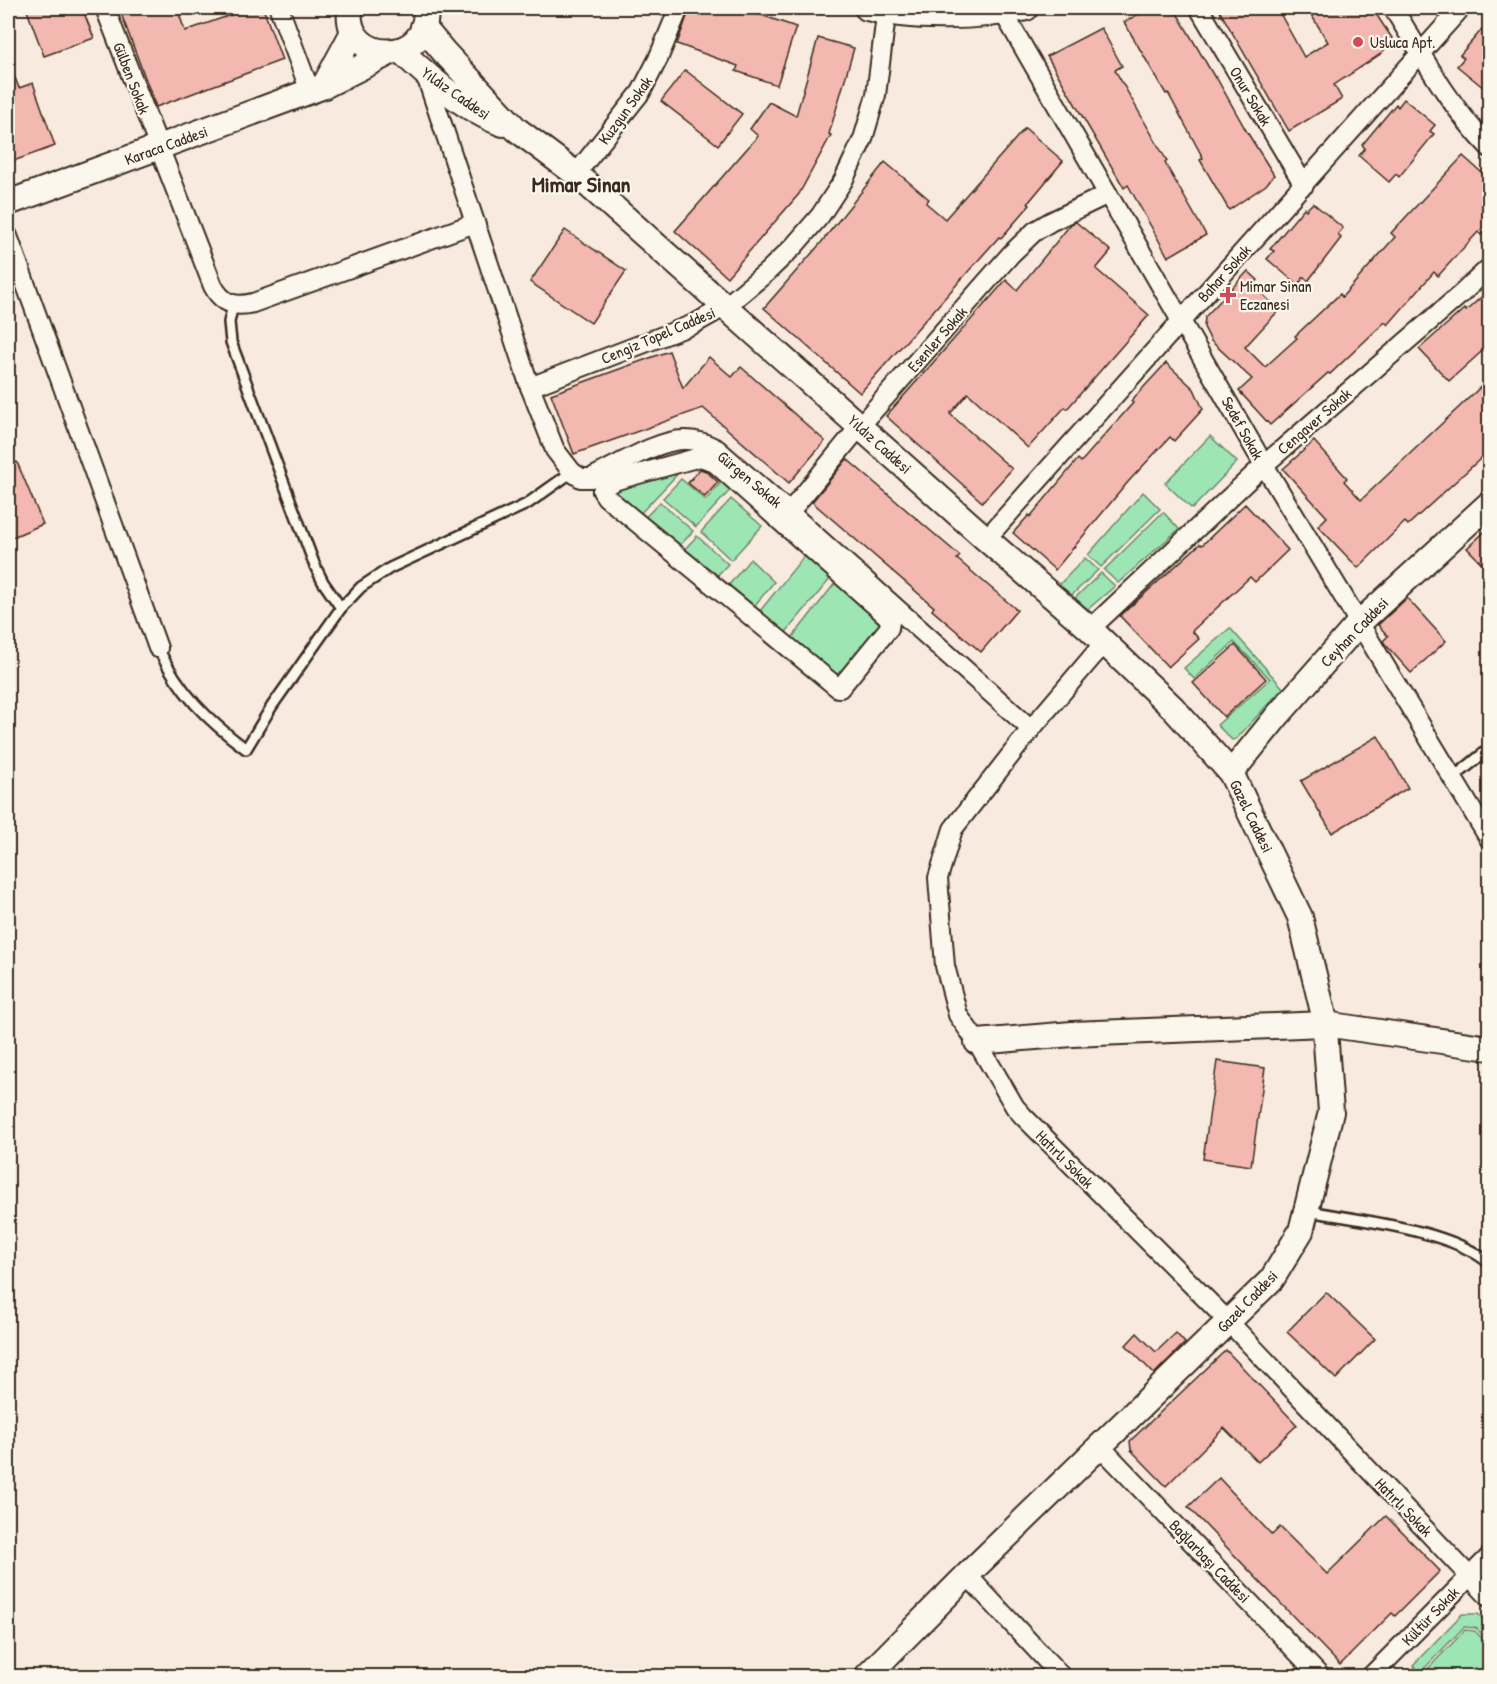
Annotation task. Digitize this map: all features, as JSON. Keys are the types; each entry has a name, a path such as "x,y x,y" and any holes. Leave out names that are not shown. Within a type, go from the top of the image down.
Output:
{"street":[{"name":"Gülben Sokak","path":"105,8 213,286 221,298 233,305"},
{"path":"279,8 317,88"},
{"path":"317,88 353,32 350,23 350,8"},
{"name":"Kuzgun Sokak","path":"576,174 640,92 658,59 679,8"},
{"path":"880,9 954,15 1026,8"},
{"name":"Onur Sokak","path":"1198,8 1304,185"},
{"path":"1392,8 1468,125 1490,148"},
{"name":"Bahar Sokak","path":"986,539 1461,8"},
{"name":"Cengiz Topel Caddesi","path":"530,387 694,324 726,306 794,246 820,216 843,181 863,139 876,95 882,61 880,9"},
{"name":"Sedef Sokak","path":"1003,12 1264,465 1490,840"},
{"name":"Yıldız Caddesi","path":"353,32 373,50 395,51 414,41 424,17"},
{"name":"Yıldız Caddesi","path":"424,17 444,52 516,129 576,174 1097,636 1173,708 1231,773"},
{"name":"Karaca Caddesi","path":"8,202 317,88 395,51"},
{"name":"Yıldız Caddesi","path":"395,51 480,113 516,129"},
{"path":"425,73 530,387 555,450 572,472"},
{"name":"Esenler Sokak","path":"785,517 860,426 1023,242 1050,222 1108,194"},
{"path":"233,305 254,303 475,223"},
{"path":"8,236 158,648"},
{"name":"Cengaver Sokak","path":"1097,636 1264,465 1490,267"},
{"name":"Gürgen Sokak","path":"572,472 581,478 591,478 659,444 684,439 703,442 725,456 785,517 1030,729"},
{"path":"704,457 785,517 889,619 889,628 840,688 632,519 602,491 606,485 617,480 704,457"},
{"name":"Ceyhan Caddesi","path":"1231,773 1278,715 1359,623 1490,503"},
{"name":"Hatırlı Sokak","path":"1097,636 1030,729 953,829 939,878 945,966 958,1015 977,1042 1015,1107 1228,1321 1490,1598"},
{"name":"Gazel Caddesi","path":"878,1673 966,1575 1272,1280 1301,1232 1330,1112 1325,1024 1300,917 1231,773"},
{"path":"977,1042 1072,1034 1325,1024 1490,1048"},
{"name":"Bağlarbaşı Caddesi","path":"1100,1446 1320,1677"},
{"name":"Kültür Sokak","path":"1371,1677 1490,1556"},
{"path":"966,1575 1061,1677"}],"lane":[{"path":"233,305 229,322 231,342 315,566 341,608"},
{"path":"158,648 171,673 195,705 223,732 246,749 272,706 341,608 361,587 390,568 526,504 572,472"},
{"path":"1452,778 1490,748"},
{"path":"1306,1211 1396,1227 1447,1240 1470,1249 1490,1264"}],"green space":[{"path":"1210,436 1237,462 1192,509 1165,483"},
{"path":"687,464 637,517 607,489"},
{"path":"701,464 736,484 696,527 663,498 681,479 706,500 721,482"},
{"path":"1143,492 1160,509 1101,567 1088,555"},
{"path":"731,499 762,526 731,560 701,532"},
{"path":"660,502 693,531 676,550 641,522"},
{"path":"1163,512 1179,529 1118,583 1104,570"},
{"path":"697,536 728,564 713,580 680,554"},
{"path":"808,551 835,573 782,637 756,616"},
{"path":"1085,558 1098,570 1072,595 1059,585"},
{"path":"750,559 774,582 750,611 724,591"},
{"path":"1101,573 1115,586 1088,609 1075,598"},
{"path":"839,578 882,615 877,621 881,625 839,684 788,643"},
{"path":"1230,628 1283,688 1236,739 1232,740 1217,725 1270,679 1234,642 1194,679 1184,668"},
{"path":"1462,1614 1478,1614 1489,1626 1489,1642 1476,1628 1464,1627 1420,1673 1413,1665"},
{"path":"1465,1630 1475,1631 1489,1646 1489,1650 1483,1657 1488,1664 1479,1676 1422,1675"}],"building":[{"path":"26,8 82,8 94,38 44,56"},
{"path":"119,8 177,8 185,31 251,8 263,8 282,60 156,107"},
{"path":"690,8 741,8 796,27 777,85 736,71 738,66 677,44"},
{"path":"1150,8 1174,8 1274,175 1266,185 1229,210 1200,160 1203,158 1168,93 1166,94 1124,22"},
{"path":"1218,8 1277,8 1304,57 1328,42 1307,8 1372,8 1392,38 1382,53 1334,85 1342,99 1289,131"},
{"path":"1490,20 1490,93 1457,66 1464,58 1460,55"},
{"path":"1101,28 1122,66 1115,70 1206,235 1168,257 1128,185 1124,188 1047,56"},
{"path":"818,38 854,48 829,134 831,135 799,194 727,277 675,231 758,136 750,129 769,102 796,116"},
{"path":"8,60 19,88 33,83 55,146 8,163"},
{"path":"685,70 742,114 718,145 661,101"},
{"path":"1404,99 1435,125 1430,131 1434,134 1399,177 1396,174 1389,182 1359,156 1365,148 1362,145 1396,104 1398,107"},
{"path":"1025,128 1063,161 1028,203 1030,205 860,393 764,308 820,244 885,162 929,199 926,203 945,219"},
{"path":"1463,156 1490,180 1490,226 1481,235 1478,232 1438,276 1434,272 1388,325 1385,322 1330,374 1328,373 1270,425 1239,391 1252,379 1211,341 1204,327 1205,317 1248,271 1258,280 1253,285 1279,310 1245,347 1265,367 1340,294 1342,297 1395,237 1391,233"},
{"path":"1313,203 1343,228 1338,234 1341,238 1308,281 1304,277 1298,285 1267,259 1274,251 1270,249 1304,208 1306,210"},
{"path":"1076,222 1111,251 1096,269 1149,315 1067,409 1065,407 1028,448 968,393 950,414 1012,469 982,502 886,416 1006,280 1017,290 1071,224"},
{"path":"565,230 626,271 591,323 530,282"},
{"path":"1490,289 1490,344 1449,381 1419,349"},
{"path":"669,351 683,388 709,357 732,377 741,367 825,441 789,483 703,408 574,454 551,394"},
{"path":"1166,363 1194,389 1203,409 1174,441 1170,437 1128,482 1055,570 1013,533 1029,515 1030,517 1078,459 1081,462 1133,403 1131,401"},
{"path":"1490,378 1490,450 1408,525 1405,522 1358,568 1318,526 1327,517 1283,469 1314,441 1347,478 1344,481 1361,500"},
{"path":"847,459 960,556 957,559 1017,610 981,652 932,610 934,607 812,502"},
{"path":"17,462 43,524 8,539 8,466"},
{"path":"700,469 706,471 718,482 705,497 688,483"},
{"path":"1245,504 1288,550 1255,582 1250,577 1192,631 1199,639 1168,667 1120,616 1200,544 1202,545"},
{"path":"1490,527 1490,572 1467,548"},
{"path":"1407,598 1446,641 1411,673 1385,644 1383,641 1388,636 1378,625"},
{"path":"1235,645 1266,679 1224,717 1193,683"},
{"path":"1378,736 1408,788 1332,833 1301,781"},
{"path":"1217,1061 1265,1068 1251,1166 1203,1159"},
{"path":"1326,1292 1375,1339 1336,1379 1287,1332"},
{"path":"1137,1333 1156,1352 1176,1333 1185,1343 1154,1374 1126,1345"},
{"path":"1226,1350 1297,1425 1258,1462 1224,1428 1166,1486 1131,1450 1130,1441"},
{"path":"1219,1478 1272,1535 1280,1527 1327,1574 1386,1516 1440,1571 1395,1616 1392,1613 1340,1665 1188,1507"}],"place":[{"name":"Usluca Apt.","path":"1358,42"},
{"name":"Mimar Sinan Eczanesi","path":"1228,295"}],"district":[{"name":"Mimar Sinan","path":"581,184"}]}
